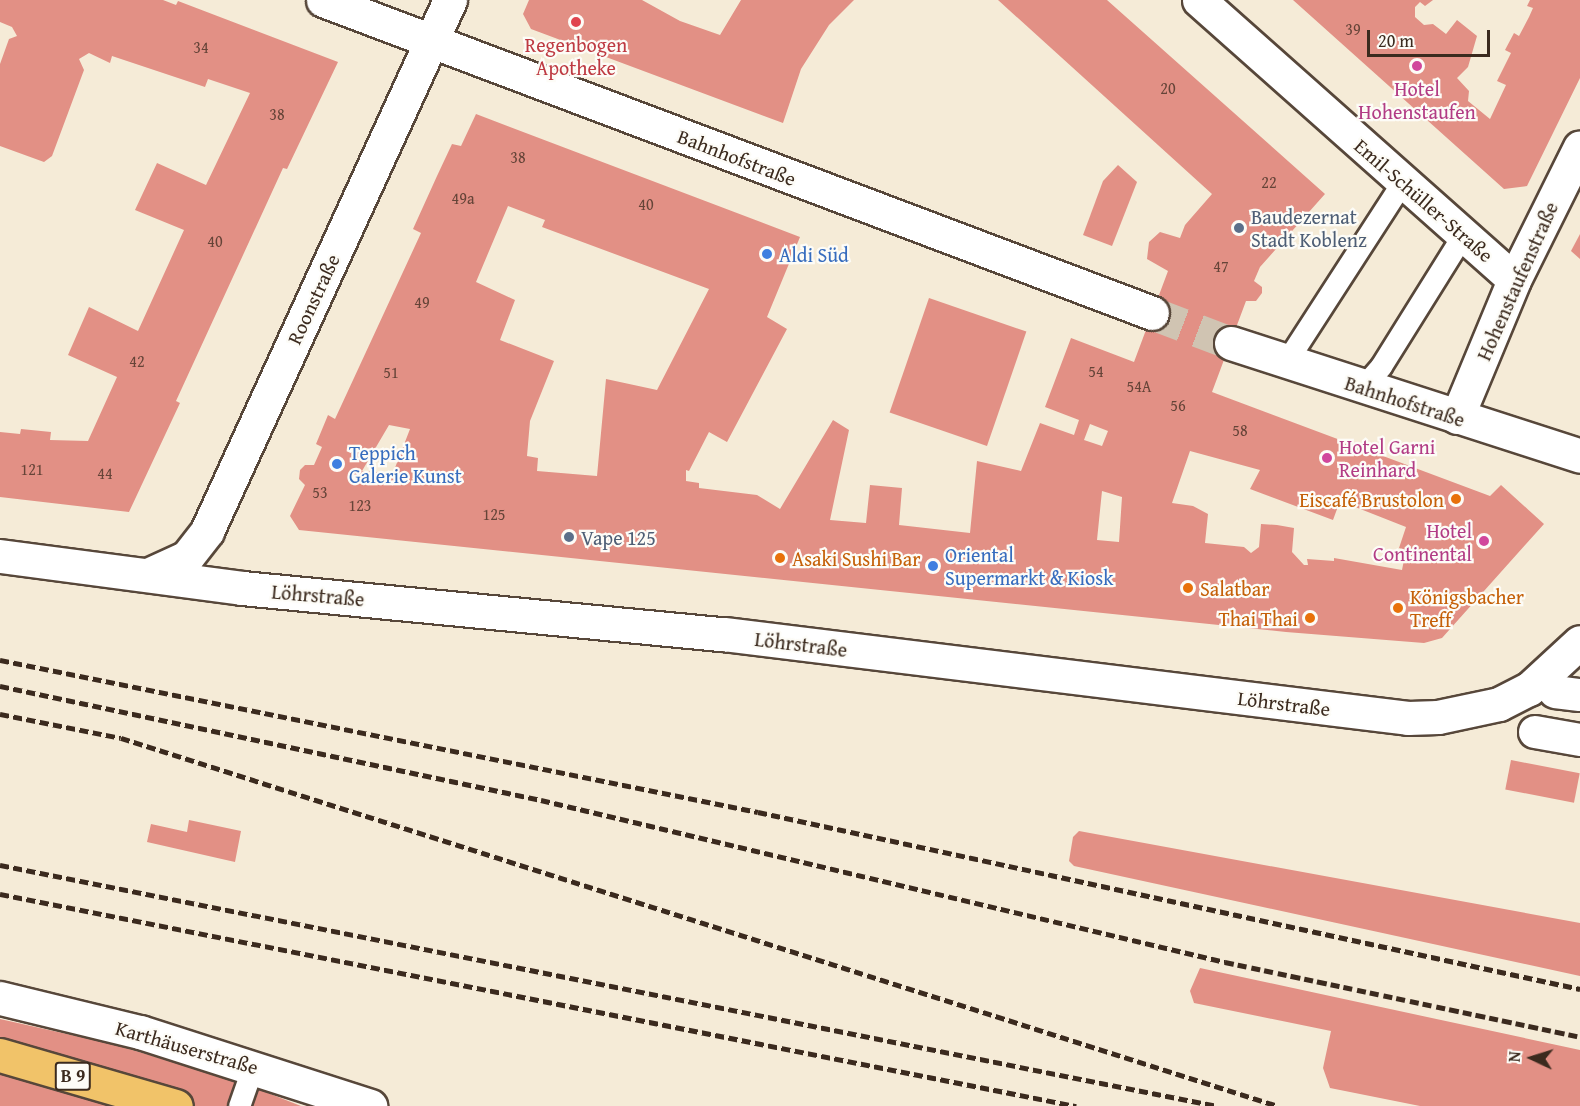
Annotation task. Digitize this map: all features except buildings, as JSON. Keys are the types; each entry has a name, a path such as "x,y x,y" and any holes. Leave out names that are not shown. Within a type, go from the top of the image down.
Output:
{"highway":[{"name":"B 9","path":"0,1056 163,1103"}],"street":[{"name":"Bahnhofstraße","path":"323,0 1152,313"},
{"name":"Roonstraße","path":"150,574 187,557 207,531 450,0"},
{"name":"Emil-Schüller-Straße","path":"1199,0 1514,280"},
{"name":"Hohenstaufenstraße","path":"1457,417 1514,280 1580,147"},
{"name":"Bahnhofstraße","path":"1231,343 1362,388 1580,456"},
{"name":"Löhrstraße","path":"0,556 150,574 242,588 724,634 1408,717 1438,717 1499,704 1529,689 1580,642"},
{"path":"1535,732 1580,740"},
{"name":"Karthäuserstraße","path":"0,998 140,1032 253,1066 370,1106"}],"lane":[{"path":"1286,362 1402,181"},
{"path":"1362,388 1381,366 1458,243 1461,231"},
{"path":"239,1106 253,1066"}],"tunnel":[{"path":"1152,313 1231,343"}],"railway":[{"path":"0,660 758,812 1580,989"},
{"path":"0,686 541,800 1225,962 1580,1037"},
{"path":"0,714 121,738 1278,1106"},
{"path":"0,865 1217,1106"},
{"path":"0,894 1076,1106"}],"place":[{"name":"Regenbogen Apotheke","path":"576,22"},
{"name":"Hotel Hohenstaufen","path":"1417,66"},
{"name":"Baudezernat Stadt Koblenz","path":"1239,228"},
{"name":"Aldi Süd","path":"767,254"},
{"name":"Hotel Garni Reinhard","path":"1327,458"},
{"name":"Teppich Galerie Kunst","path":"337,464"},
{"name":"Eiscafé Brustolon","path":"1456,499"},
{"name":"Vape 125","path":"569,537"},
{"name":"Hotel Continental","path":"1484,541"},
{"name":"Asaki Sushi Bar","path":"780,558"},
{"name":"Oriental Supermarkt & Kiosk","path":"933,566"},
{"name":"Salatbar","path":"1188,588"},
{"name":"Königsbacher Treff","path":"1398,608"},
{"name":"Thai Thai","path":"1310,618"}]}
